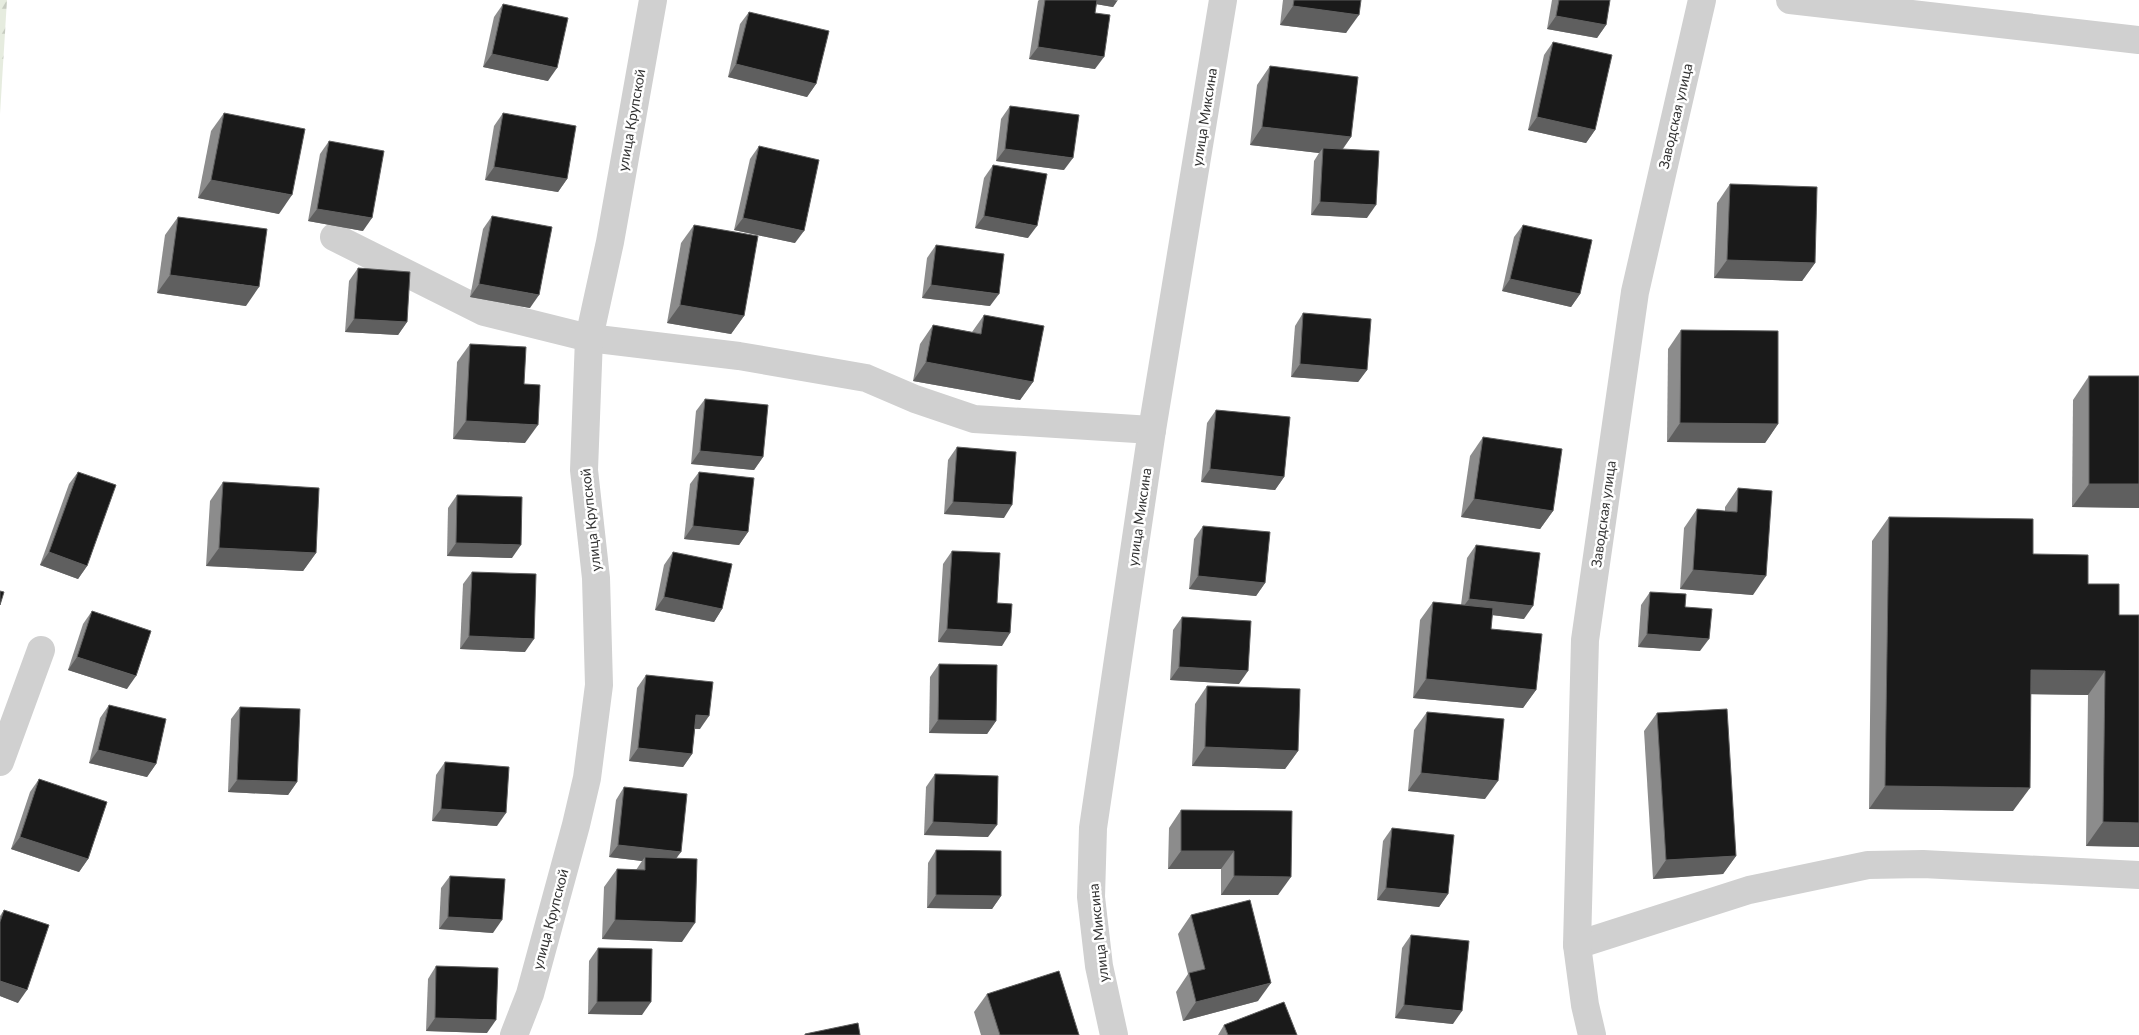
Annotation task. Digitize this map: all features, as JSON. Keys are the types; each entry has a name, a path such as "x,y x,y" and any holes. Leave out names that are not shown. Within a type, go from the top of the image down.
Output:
{"street":[{"name":"улица Крупской","path":"514,1035 530,994 587,778 599,685 596,578 584,470 589,338 610,242 653,0"},
{"name":"улица Миксина","path":"1114,1035 1098,966 1091,897 1093,828 1152,430 1223,0"},
{"name":"Заводская улица","path":"1592,1035 1585,1005 1577,945 1584,640 1635,292 1702,0"},
{"path":"1790,0 2139,40"},
{"path":"334,237 484,312 589,338 739,356 866,378 915,399 974,419 1152,430"},
{"path":"0,762 41,650"},
{"path":"1577,945 1749,890 1868,865 1923,864 2139,875"}],"green space":[{"path":"0,0 7,0 0,114"}],"building":[{"path":"1045,0 1097,0 1095,13 1110,15 1104,57 1038,47"},
{"path":"1294,0 1361,0 1359,15 1293,6"},
{"path":"1559,0 1610,0 1606,25 1556,16"},
{"path":"503,4 568,18 557,68 492,54"},
{"path":"749,12 829,31 816,84 736,64"},
{"path":"1553,42 1612,55 1595,130 1537,117"},
{"path":"1270,66 1358,77 1351,137 1262,127"},
{"path":"1010,106 1079,115 1073,158 1005,149"},
{"path":"224,113 305,129 292,195 211,180"},
{"path":"503,113 576,126 567,179 494,167"},
{"path":"329,141 384,151 372,218 317,209"},
{"path":"759,146 819,160 804,231 743,218"},
{"path":"1323,148 1379,151 1376,205 1320,202"},
{"path":"993,165 1047,174 1037,226 984,216"},
{"path":"1730,184 1817,187 1815,263 1727,260"},
{"path":"492,216 552,227 539,295 479,284"},
{"path":"178,217 267,229 259,287 170,275"},
{"path":"694,225 758,236 744,316 680,305"},
{"path":"1523,225 1592,240 1580,294 1510,279"},
{"path":"936,245 1004,254 999,294 931,285"},
{"path":"358,268 410,272 407,322 354,319"},
{"path":"1303,313 1371,319 1367,370 1300,364"},
{"path":"984,315 1044,326 1033,382 926,362 933,325 981,334"},
{"path":"1681,330 1778,331 1778,424 1680,423"},
{"path":"470,344 526,347 524,384 540,385 538,425 466,421"},
{"path":"2089,376 2139,376 2139,484 2089,484"},
{"path":"705,399 768,405 763,457 700,451"},
{"path":"1216,410 1290,417 1284,477 1210,469"},
{"path":"1483,437 1562,449 1553,511 1474,499"},
{"path":"957,447 1016,452 1012,505 953,502"},
{"path":"78,472 116,485 87,566 49,552"},
{"path":"699,472 754,478 748,532 693,526"},
{"path":"223,482 319,488 316,553 219,548"},
{"path":"1738,488 1772,491 1766,576 1693,570 1697,509 1737,512"},
{"path":"457,495 522,497 521,545 456,543"},
{"path":"1889,517 2033,519 2033,554 2088,555 2088,584 2119,584 2119,615 2139,615 2139,823 2103,822 2105,671 2031,670 2030,788 1885,786"},
{"path":"1203,526 1270,532 1265,583 1198,576"},
{"path":"1476,545 1540,553 1533,606 1469,599"},
{"path":"952,551 1000,553 997,603 1012,604 1010,633 947,629"},
{"path":"673,552 732,564 722,609 664,597"},
{"path":"472,572 536,574 534,639 469,636"},
{"path":"0,591 4,592 0,605"},
{"path":"1650,592 1686,594 1685,607 1712,609 1709,639 1647,634"},
{"path":"1433,602 1493,608 1491,629 1542,634 1536,690 1426,679"},
{"path":"92,611 151,631 136,676 77,657"},
{"path":"1182,617 1251,621 1248,671 1179,667"},
{"path":"939,664 997,665 996,721 938,720"},
{"path":"646,675 713,682 709,716 696,715 692,754 638,748"},
{"path":"1207,686 1300,689 1298,751 1205,747"},
{"path":"109,705 166,719 156,764 98,750"},
{"path":"240,707 300,709 297,782 237,780"},
{"path":"1727,709 1736,856 1666,860 1657,713"},
{"path":"1427,712 1504,719 1498,781 1421,773"},
{"path":"445,762 509,767 506,813 441,809"},
{"path":"935,774 998,776 997,825 933,822"},
{"path":"39,779 107,802 88,859 20,837"},
{"path":"624,787 687,794 681,852 618,845"},
{"path":"1181,810 1292,811 1291,877 1234,876 1234,851 1181,851"},
{"path":"1392,828 1454,835 1448,894 1386,888"},
{"path":"936,850 1001,851 1001,896 936,895"},
{"path":"645,857 697,859 695,923 615,920 617,869 645,870"},
{"path":"450,876 505,879 502,920 448,917"},
{"path":"1250,900 1271,983 1196,1002 1189,973 1205,969 1191,915"},
{"path":"4,910 49,925 27,990 0,981 0,922"},
{"path":"1411,935 1469,941 1462,1011 1404,1005"},
{"path":"598,948 652,949 651,1002 597,1002"},
{"path":"436,966 498,968 496,1020 435,1018"},
{"path":"1059,971 1079,1035 1000,1035 987,994"},
{"path":"1284,1002 1297,1035 1228,1035 1224,1025"},
{"path":"858,1023 860,1035 805,1035 805,1034"}]}
